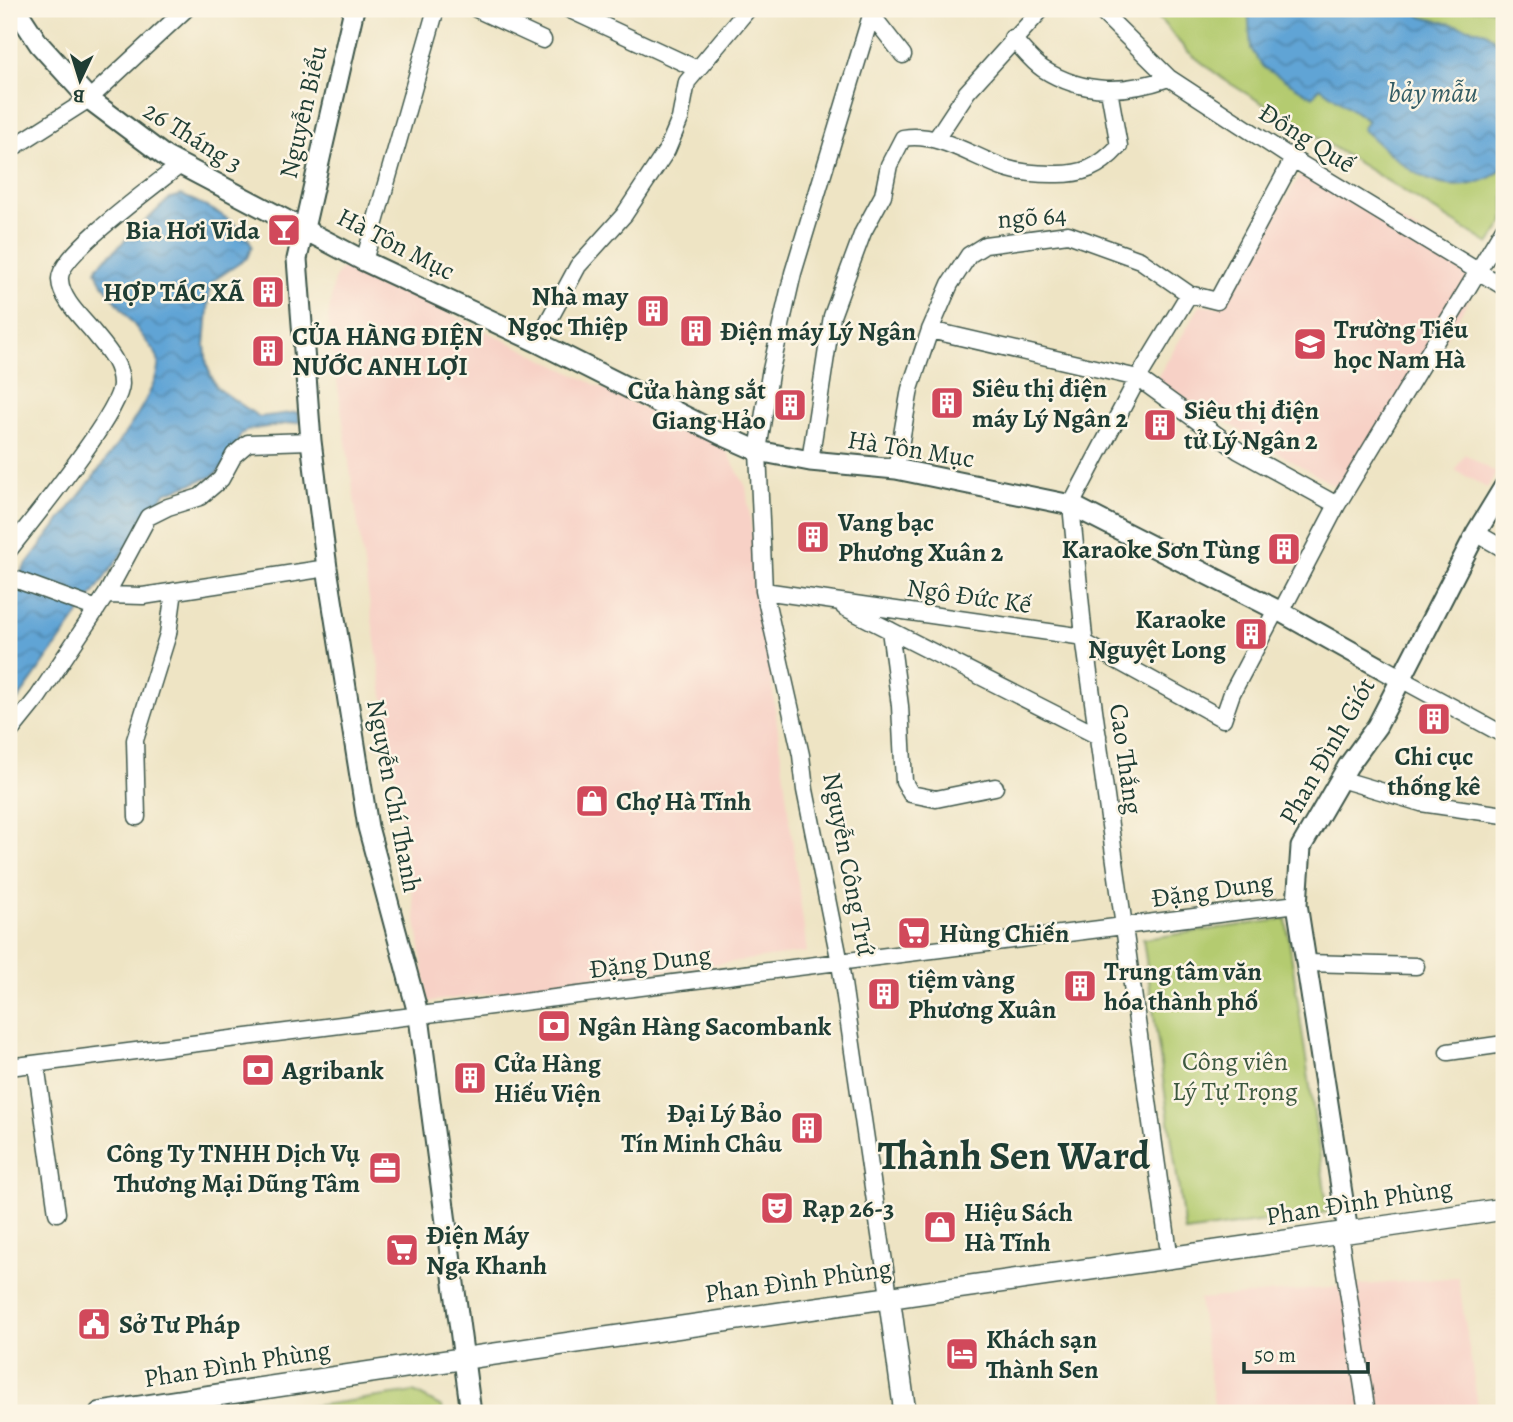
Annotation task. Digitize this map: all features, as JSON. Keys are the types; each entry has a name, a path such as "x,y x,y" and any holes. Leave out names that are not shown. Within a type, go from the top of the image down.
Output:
{"main road":[{"name":"Phan Đình Phùng","path":"100,1413 463,1357 1170,1259 1504,1209"},
{"name":"Nguyễn Công Trứ","path":"889,1296 905,1413"}],"street":[{"name":"26 Tháng 3","path":"16,9 39,44 89,99 180,165 303,226"},
{"path":"9,150 89,99 186,9"},
{"name":"Nguyễn Biểu","path":"303,226 354,9"},
{"path":"364,261 436,9"},
{"path":"476,9 543,40"},
{"path":"568,9 697,69"},
{"path":"537,342 578,266 624,215 667,150 680,119 687,82 748,9"},
{"path":"936,139 967,92 1012,38 1042,9"},
{"name":"Đồng Quế","path":"1099,9 1169,78 1293,159 1504,288"},
{"path":"872,11 903,55"},
{"name":"Nguyễn Công Trứ","path":"872,11 793,273 770,374 758,451 764,591 801,755 807,803 840,963 889,1296"},
{"path":"1012,38 1043,69 1094,90 1138,88 1169,78"},
{"path":"810,461 832,316 863,232 883,195 889,164 903,138 920,135 936,139 1007,168 1032,174 1086,172 1107,159 1119,146 1109,90"},
{"path":"1071,505 1138,378 1189,293 1217,301 1293,159"},
{"path":"9,550 84,451 113,404 121,385 116,362 64,295 59,279 63,266 79,246 180,165"},
{"name":"Hà Tôn Mục","path":"303,226 364,261 537,342 758,451 810,461 895,469 1071,505 1278,611 1504,735"},
{"name":"Nguyễn Chí Thanh","path":"303,226 297,259 311,441 327,568 368,827 419,1017 471,1413"},
{"path":"1084,640 1223,719 1232,693 1337,505 1504,229"},
{"name":"ngõ 64","path":"895,469 910,389 930,330 950,284 969,255 985,245 1068,234 1140,260 1189,293"},
{"path":"930,330 1138,378 1239,451 1337,505"},
{"path":"9,733 38,697 91,607 106,595 148,517 168,507 200,497 220,479 234,455 248,443 311,441"},
{"name":"Phan Đình Giót","path":"1343,1233 1297,904 1301,847 1340,779 1377,726 1399,678 1476,533 1504,487"},
{"name":"Cao Thắng","path":"1071,505 1084,640 1170,1259"},
{"path":"1476,533 1504,549"},
{"path":"106,595 143,596 327,568"},
{"path":"9,577 91,607"},
{"path":"137,817 135,740 168,634 174,591"},
{"name":"Ngô Đức Kế","path":"764,591 1084,640"},
{"path":"834,601 1098,736"},
{"path":"890,630 900,706 904,782 911,794 936,799 995,787"},
{"path":"1340,779 1421,803 1504,815"},
{"name":"Đặng Dung","path":"9,1067 1297,904"},
{"path":"1307,963 1416,966"},
{"path":"1448,1052 1504,1044"},
{"path":"36,1064 57,1213"},
{"path":"1343,1233 1367,1413"}],"shaded area":[{"name":"Trường Tiểu học Nam Hà","path":"1307,164 1485,272 1352,496 1155,381 1200,306 1220,307"},
{"path":"345,262 706,439 719,437 746,487 807,952 428,1002 328,319 334,280"},
{"path":"1465,454 1496,473 1487,488 1455,470"},
{"path":"1458,1277 1479,1413 1215,1413 1199,1299"}],"green space":[{"name":"bảy mẫu","path":"1504,9 1504,222 1489,244 1223,79 1187,51 1152,10"},
{"name":"Công viên Lý Tự Trọng","path":"1286,919 1328,1212 1185,1232 1143,939"},
{"path":"414,1392 442,1407 443,1413 264,1413"}],"water":[{"name":"bảy mẫu","path":"1248,9 1412,9 1422,17 1486,32 1504,48 1504,166 1488,179 1459,186 1443,184 1414,172 1362,129 1368,121 1320,87 1313,97 1263,67 1251,49"},
{"path":"181,195 232,222 252,246 247,258 213,281 210,286 205,345 207,366 216,387 259,417 298,412 300,422 247,430 240,436 228,464 211,477 165,493 9,712 7,628 10,589 125,433 146,400 157,373 156,354 96,271 98,266 170,198"}],"place":[{"name":"Bia Hơi Vida","path":"284,230"},
{"name":"HỢP TÁC XÃ","path":"268,292"},
{"name":"Nhà may Ngọc Thiệp","path":"653,311"},
{"name":"Điện máy Lý Ngân","path":"696,331"},
{"name":"Trường Tiểu học Nam Hà","path":"1310,344"},
{"name":"CỦA HÀNG ĐIỆN NƯỚC ANH LỢI","path":"268,351"},
{"name":"Siêu thị điện máy Lý Ngân 2","path":"947,403"},
{"name":"Cửa hàng sắt Giang Hảo","path":"790,405"},
{"name":"Siêu thị điện tử Lý Ngân 2","path":"1160,425"},
{"name":"Vang bạc Phương Xuân 2","path":"813,537"},
{"name":"Karaoke Sơn Tùng","path":"1284,549"},
{"name":"Karaoke Nguyệt Long","path":"1251,634"},
{"name":"Chi cục thống kê","path":"1434,719"},
{"name":"Chợ Hà Tĩnh","path":"592,801"},
{"name":"Hùng Chiến","path":"914,933"},
{"name":"Trung tâm văn hóa thành phố","path":"1080,986"},
{"name":"tiệm vàng Phương Xuân","path":"884,994"},
{"name":"Ngân Hàng Sacombank","path":"554,1026"},
{"name":"Agribank","path":"258,1070"},
{"name":"Cửa Hàng Hiếu Viện","path":"470,1078"},
{"name":"Đại Lý Bảo Tín Minh Châu","path":"807,1128"},
{"name":"Công Ty TNHH Dịch Vụ Thương Mại Dũng Tâm","path":"385,1168"},
{"name":"Rạp 26-3","path":"777,1208"},
{"name":"Hiệu Sách Hà Tĩnh","path":"940,1227"},
{"name":"Điện Máy Nga Khanh","path":"402,1250"},
{"name":"Sở Tư Pháp","path":"94,1324"},
{"name":"Khách sạn Thành Sen","path":"962,1354"}],"district":[{"name":"Thành Sen Ward","path":"1014,1155"}]}
